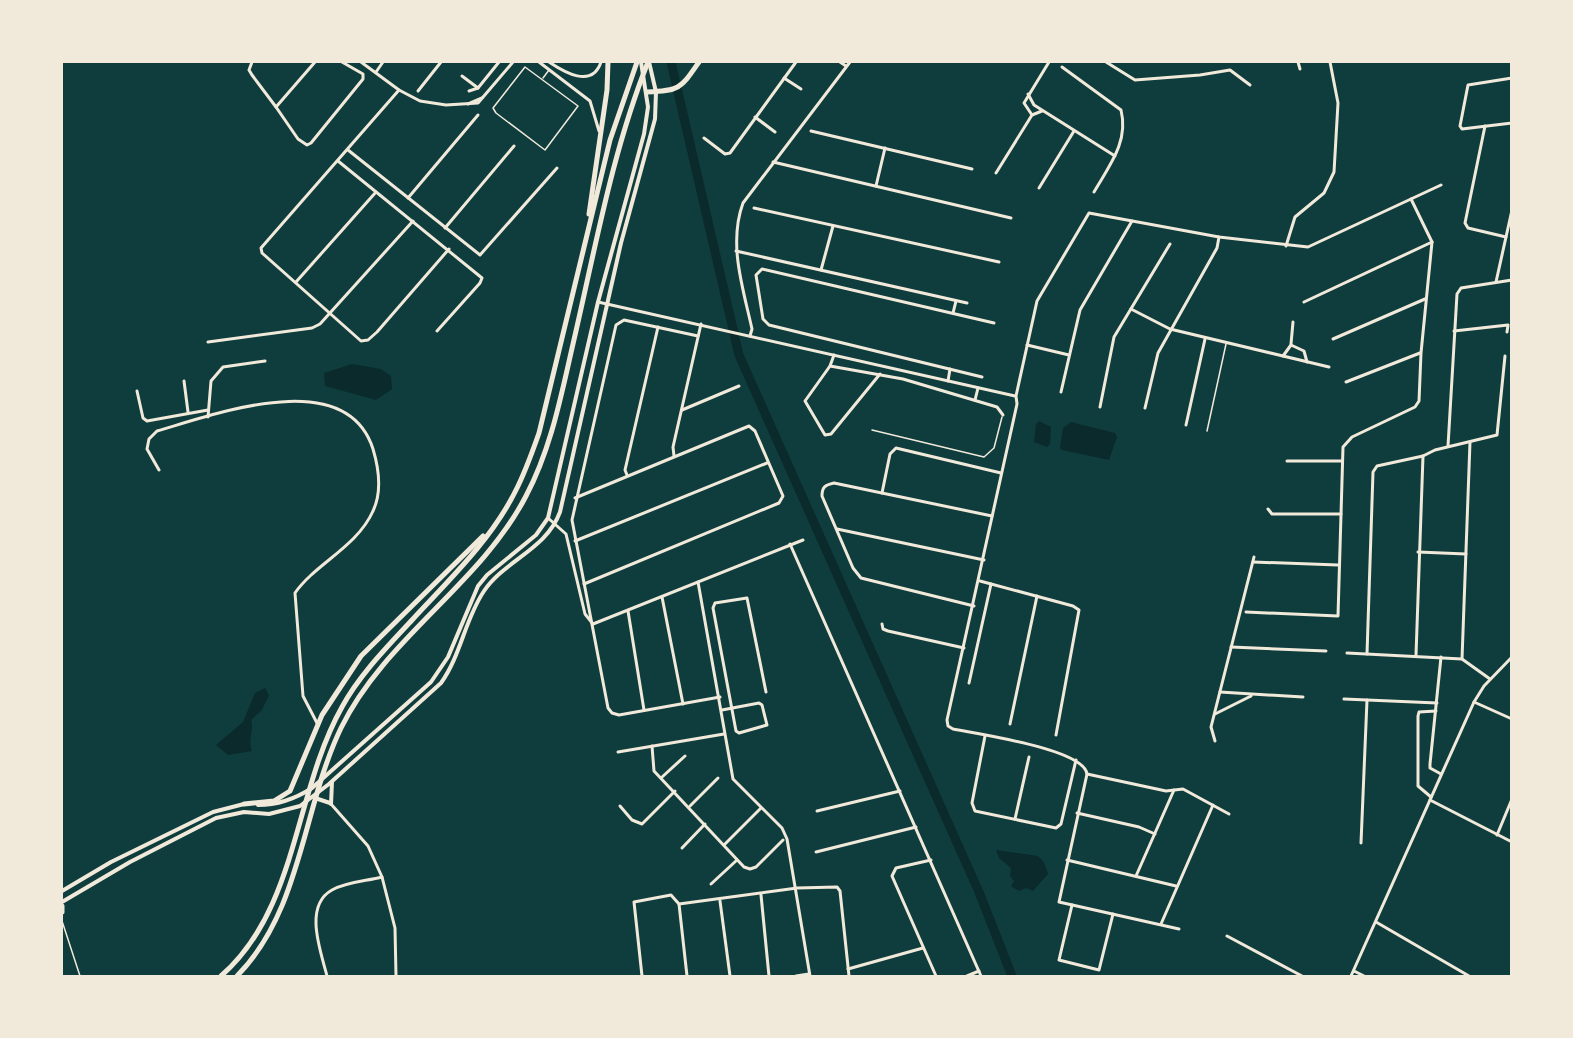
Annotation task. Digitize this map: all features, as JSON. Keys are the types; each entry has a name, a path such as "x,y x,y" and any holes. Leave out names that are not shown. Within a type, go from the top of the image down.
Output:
{"highway":[{"path":"588,232 607,90 608,62"},
{"path":"221,976 250,945 265,920 285,870 322,746 342,705 360,678 462,565 498,520 515,494 539,434 610,140 639,62"},
{"path":"237,976 266,938 291,881 332,748 367,685 478,564 510,522 529,491 550,435 614,170 631,109 649,62"},
{"path":"647,92 672,91 684,83 699,62"},
{"path":"244,804 274,801 290,790 334,694 361,656 498,520"},
{"path":"62,904 62,912"}],"street":[{"path":"252,62 249,70 252,75 304,144 311,143 363,79 363,74 342,62"},
{"path":"276,107 315,62"},
{"path":"361,62 399,90 428,103 468,104 482,98 513,62"},
{"path":"375,72 384,62"},
{"path":"418,91 441,62"},
{"path":"469,91 478,88 499,62"},
{"path":"539,62 590,101 600,136"},
{"path":"549,62 565,73 585,76 593,74 601,62"},
{"path":"62,891 111,862 213,812 244,804 264,805 296,798 312,788 431,681 448,657 478,586 487,575 536,535 548,518 598,302 644,134 647,92 639,62"},
{"path":"62,904 129,862 216,818 244,812 269,814 288,811 314,798 441,683 456,659 483,592 542,541 555,524 621,243 652,131 656,92 649,62"},
{"path":"704,138 728,155 796,62"},
{"path":"840,62 846,66"},
{"path":"750,336 752,329 736,251 736,230 743,203 850,62"},
{"path":"1032,115 1024,103 1049,62"},
{"path":"1106,62 1135,80 1200,75 1230,70 1250,86"},
{"path":"1298,62 1300,69"},
{"path":"1286,246 1295,217 1324,193 1334,172 1338,103 1330,62"},
{"path":"1062,67 1121,110 1123,119 1120,148 1094,192"},
{"path":"462,76 478,88"},
{"path":"784,78 801,89"},
{"path":"1512,78 1468,85 1460,126 1462,129 1512,123"},
{"path":"399,90 261,248 262,253 362,341 368,340 449,249"},
{"path":"1028,94 1034,105 1115,156"},
{"path":"996,173 1032,115 1043,111"},
{"path":"408,198 478,115"},
{"path":"755,117 775,132"},
{"path":"1485,126 1465,223 1468,228 1506,237"},
{"path":"1039,188 1074,131"},
{"path":"811,132 972,169"},
{"path":"445,228 514,146"},
{"path":"876,186 885,148"},
{"path":"348,150 480,255 557,168"},
{"path":"338,161 482,278 437,332"},
{"path":"773,162 1011,218"},
{"path":"1179,928 1059,902 1087,774 1086,769 1064,753 948,726 947,720 980,581 1037,301 1089,213 1219,237 1308,247 1441,185"},
{"path":"296,282 377,191"},
{"path":"1246,612 1338,616 1342,461 1346,441 1415,407 1419,402 1425,299 1432,242 1412,199"},
{"path":"754,208 999,262"},
{"path":"1496,282 1512,210"},
{"path":"208,342 312,328 330,314 413,221"},
{"path":"1061,392 1080,310 1132,221"},
{"path":"821,270 833,226"},
{"path":"1145,408 1158,353 1216,248 1219,237"},
{"path":"1305,302 1432,242"},
{"path":"1100,407 1116,334 1170,244"},
{"path":"736,251 967,303"},
{"path":"982,377 769,325 763,319 756,275 762,270 994,322"},
{"path":"1448,446 1457,294 1461,288 1512,280"},
{"path":"1333,339 1425,299"},
{"path":"953,313 956,301"},
{"path":"598,302 1016,396"},
{"path":"1131,309 1170,329 1204,339 1329,367"},
{"path":"698,336 619,321 616,325 575,498 572,520 608,708 612,713 619,715 720,696"},
{"path":"1282,357 1292,345 1293,322"},
{"path":"674,456 672,453 701,324"},
{"path":"1454,331 1508,325 1507,333"},
{"path":"627,475 625,470 657,327"},
{"path":"1186,425 1204,339"},
{"path":"1027,345 1069,355"},
{"path":"1292,345 1304,351 1307,362"},
{"path":"1346,381 1421,353"},
{"path":"834,356 830,366 807,397 806,405 825,435 831,434 880,374"},
{"path":"1367,654 1373,472 1377,466 1423,456 1448,446 1497,435 1505,356"},
{"path":"208,417 211,381 223,367 265,362"},
{"path":"830,366 880,374 997,406 1003,415"},
{"path":"948,381 950,369"},
{"path":"1504,369 1512,371"},
{"path":"936,389 939,379"},
{"path":"184,381 188,413"},
{"path":"682,410 739,386"},
{"path":"975,400 978,388"},
{"path":"137,391 143,418 147,421 209,410"},
{"path":"159,470 147,448 149,439 157,431 261,405 314,401 342,410 356,420 371,442 377,462 379,487 373,511 336,557 295,593 303,696 318,725"},
{"path":"575,498 749,426 755,431 783,500 583,585"},
{"path":"1462,659 1470,442"},
{"path":"882,493 890,454 896,448 1001,472"},
{"path":"1416,655 1423,456"},
{"path":"1287,461 1342,461"},
{"path":"575,541 768,462"},
{"path":"974,606 861,578 853,568 822,496 822,490 825,485 834,483 992,516"},
{"path":"1268,509 1272,514 1341,514"},
{"path":"548,518 566,534 585,614 588,621 593,624"},
{"path":"837,529 984,560"},
{"path":"593,624 803,540"},
{"path":"790,544 981,976"},
{"path":"1418,552 1466,554"},
{"path":"1215,741 1211,732 1254,557"},
{"path":"1253,562 1338,565"},
{"path":"980,581 1073,606 1079,610 1056,735"},
{"path":"698,582 733,779 782,828 788,839 809,975 796,976"},
{"path":"969,683 991,584"},
{"path":"1010,724 1037,596"},
{"path":"662,597 682,704"},
{"path":"722,710 732,707 759,703 762,705 767,725 739,733 732,707 713,608 715,603 747,598 766,692"},
{"path":"628,611 644,710"},
{"path":"882,624 883,629 888,631 964,648"},
{"path":"1231,647 1326,651"},
{"path":"1347,653 1462,659 1490,679"},
{"path":"1440,657 1430,768 1441,774"},
{"path":"1352,976 1474,702 1490,679 1512,657"},
{"path":"1220,692 1252,696 1303,697"},
{"path":"1215,714 1252,696"},
{"path":"1344,699 1437,703"},
{"path":"1361,843 1367,700"},
{"path":"1474,702 1512,719"},
{"path":"1436,711 1423,710 1418,716 1418,786 1430,798 1512,842"},
{"path":"618,752 724,734"},
{"path":"985,736 972,803 975,811 1056,828 1061,824 1076,760"},
{"path":"652,746 654,771 690,806 737,860 750,869 756,867 783,840"},
{"path":"661,778 685,756"},
{"path":"1015,819 1029,757"},
{"path":"1087,774 1166,791 1183,789 1229,814"},
{"path":"690,806 718,778"},
{"path":"331,804 332,782"},
{"path":"1136,876 1174,790"},
{"path":"620,806 632,820 642,824 675,791"},
{"path":"817,811 900,791"},
{"path":"314,798 331,804 368,846 382,877 395,928 396,976"},
{"path":"1497,835 1512,799"},
{"path":"1161,924 1213,805"},
{"path":"724,845 761,808"},
{"path":"1077,813 1139,827 1155,834"},
{"path":"682,848 705,824"},
{"path":"816,852 916,827"},
{"path":"711,884 737,860"},
{"path":"1067,860 1176,886"},
{"path":"931,861 896,868 892,876 936,976"},
{"path":"327,976 315,920 318,906 331,890 382,877"},
{"path":"679,904 830,885 840,891 849,976"},
{"path":"761,894 769,976"},
{"path":"642,976 634,902 640,899 671,895 679,904 687,976"},
{"path":"720,900 730,976"},
{"path":"1072,905 1059,960 1099,970 1113,914"},
{"path":"1376,922 1469,976"},
{"path":"1227,936 1302,976"},
{"path":"848,969 923,948"},
{"path":"967,976 979,970"},
{"path":"1354,970 1364,976"}],"lane":[{"path":"525,67 543,79 578,105 545,150 496,113 493,108 525,67"},
{"path":"543,79 550,69"},
{"path":"1207,431 1226,344"},
{"path":"872,430 984,457 994,448 1003,415"},
{"path":"62,921 80,976"}],"water":[{"path":"352,364 381,369 391,376 392,389 376,400 325,386 324,373"},
{"path":"1039,421 1051,427 1050,444 1047,447 1034,442 1036,424"},
{"path":"1071,422 1115,433 1117,437 1109,460 1060,448 1063,428"},
{"path":"265,688 269,695 262,710 251,720 252,751 228,755 216,745 243,722 255,693"},
{"path":"996,850 1038,856 1044,862 1048,874 1033,891 1026,888 1019,891 1011,886 1014,881 1010,876 1011,868 999,858"}],"waterway":[{"path":"671,62 739,355 979,892 1012,976"}]}
